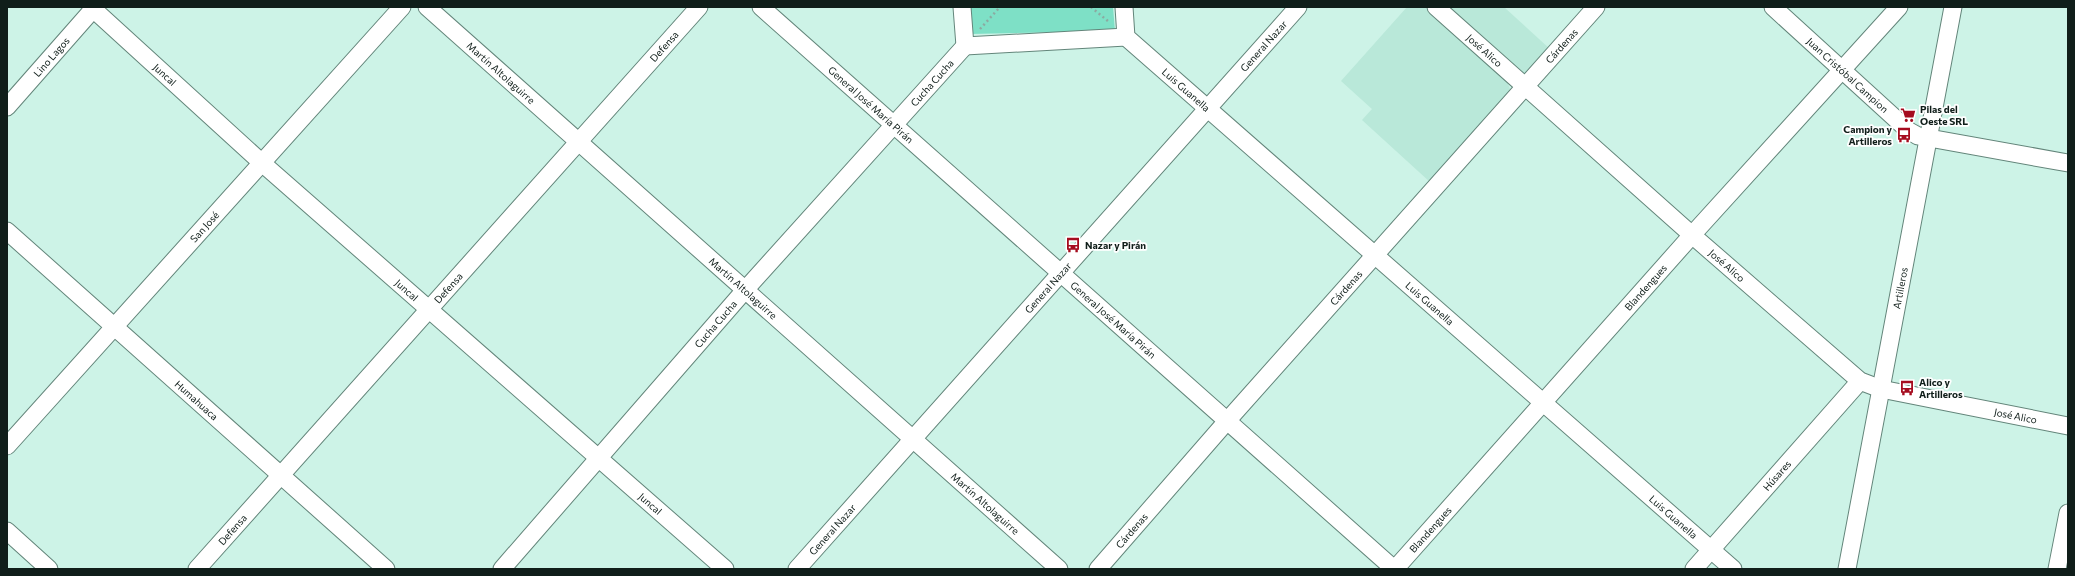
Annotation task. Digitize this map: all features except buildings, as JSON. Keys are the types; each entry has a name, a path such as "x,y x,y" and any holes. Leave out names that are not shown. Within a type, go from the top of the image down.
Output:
{"street":[{"name":"San José","path":"7,446 402,7"},
{"name":"Martín Altolaguirre","path":"427,7 577,142 746,290 1059,569"},
{"name":"Defensa","path":"197,569 430,310 577,142 700,7"},
{"name":"General José María Pirán","path":"761,7 1061,275 1394,569"},
{"path":"962,7 965,46 1126,37 1124,7"},
{"name":"General Nazar","path":"797,569 1061,275 1298,7"},
{"name":"José Alico","path":"1436,7 1692,235 1860,381 1881,389 2068,426"},
{"name":"Cárdenas","path":"1098,569 1227,421 1596,7"},
{"name":"Juan Cristóbal Campion","path":"1773,7 1909,131 1928,138 2068,163"},
{"name":"Blandengues","path":"1394,569 1692,235 1899,7"},
{"name":"Artilleros","path":"1847,569 1953,7"},
{"name":"Juncal","path":"93,8 262,163 725,569"},
{"name":"Lino Lagos","path":"7,107 93,8"},
{"name":"Luis Guanella","path":"1126,37 1733,569"},
{"name":"Cucha Cucha","path":"502,569 746,290 893,124 965,46"},
{"name":"Humahuaca","path":"7,231 386,569"},
{"name":"Húsares","path":"1694,569 1860,381"},
{"path":"2057,569 2068,513"},
{"path":"7,531 49,569"}],"path":[{"path":"965,46 1000,7"}],"shaded area":[{"path":"1407,7 1427,7 1506,79 1510,89 1508,95 1430,182 1362,120 1372,109 1341,81"},
{"path":"1447,7 1504,7 1550,49 1526,74 1519,72"}],"green space":[{"path":"968,7 1113,7 1115,31 970,34"}],"place":[{"name":"Pilas del Oeste SRL","path":"1908,115"},
{"name":"Campion y Artilleros","path":"1904,135"},
{"name":"Nazar y Pirán","path":"1073,245"},
{"name":"Alico y Artilleros","path":"1907,388"}]}
